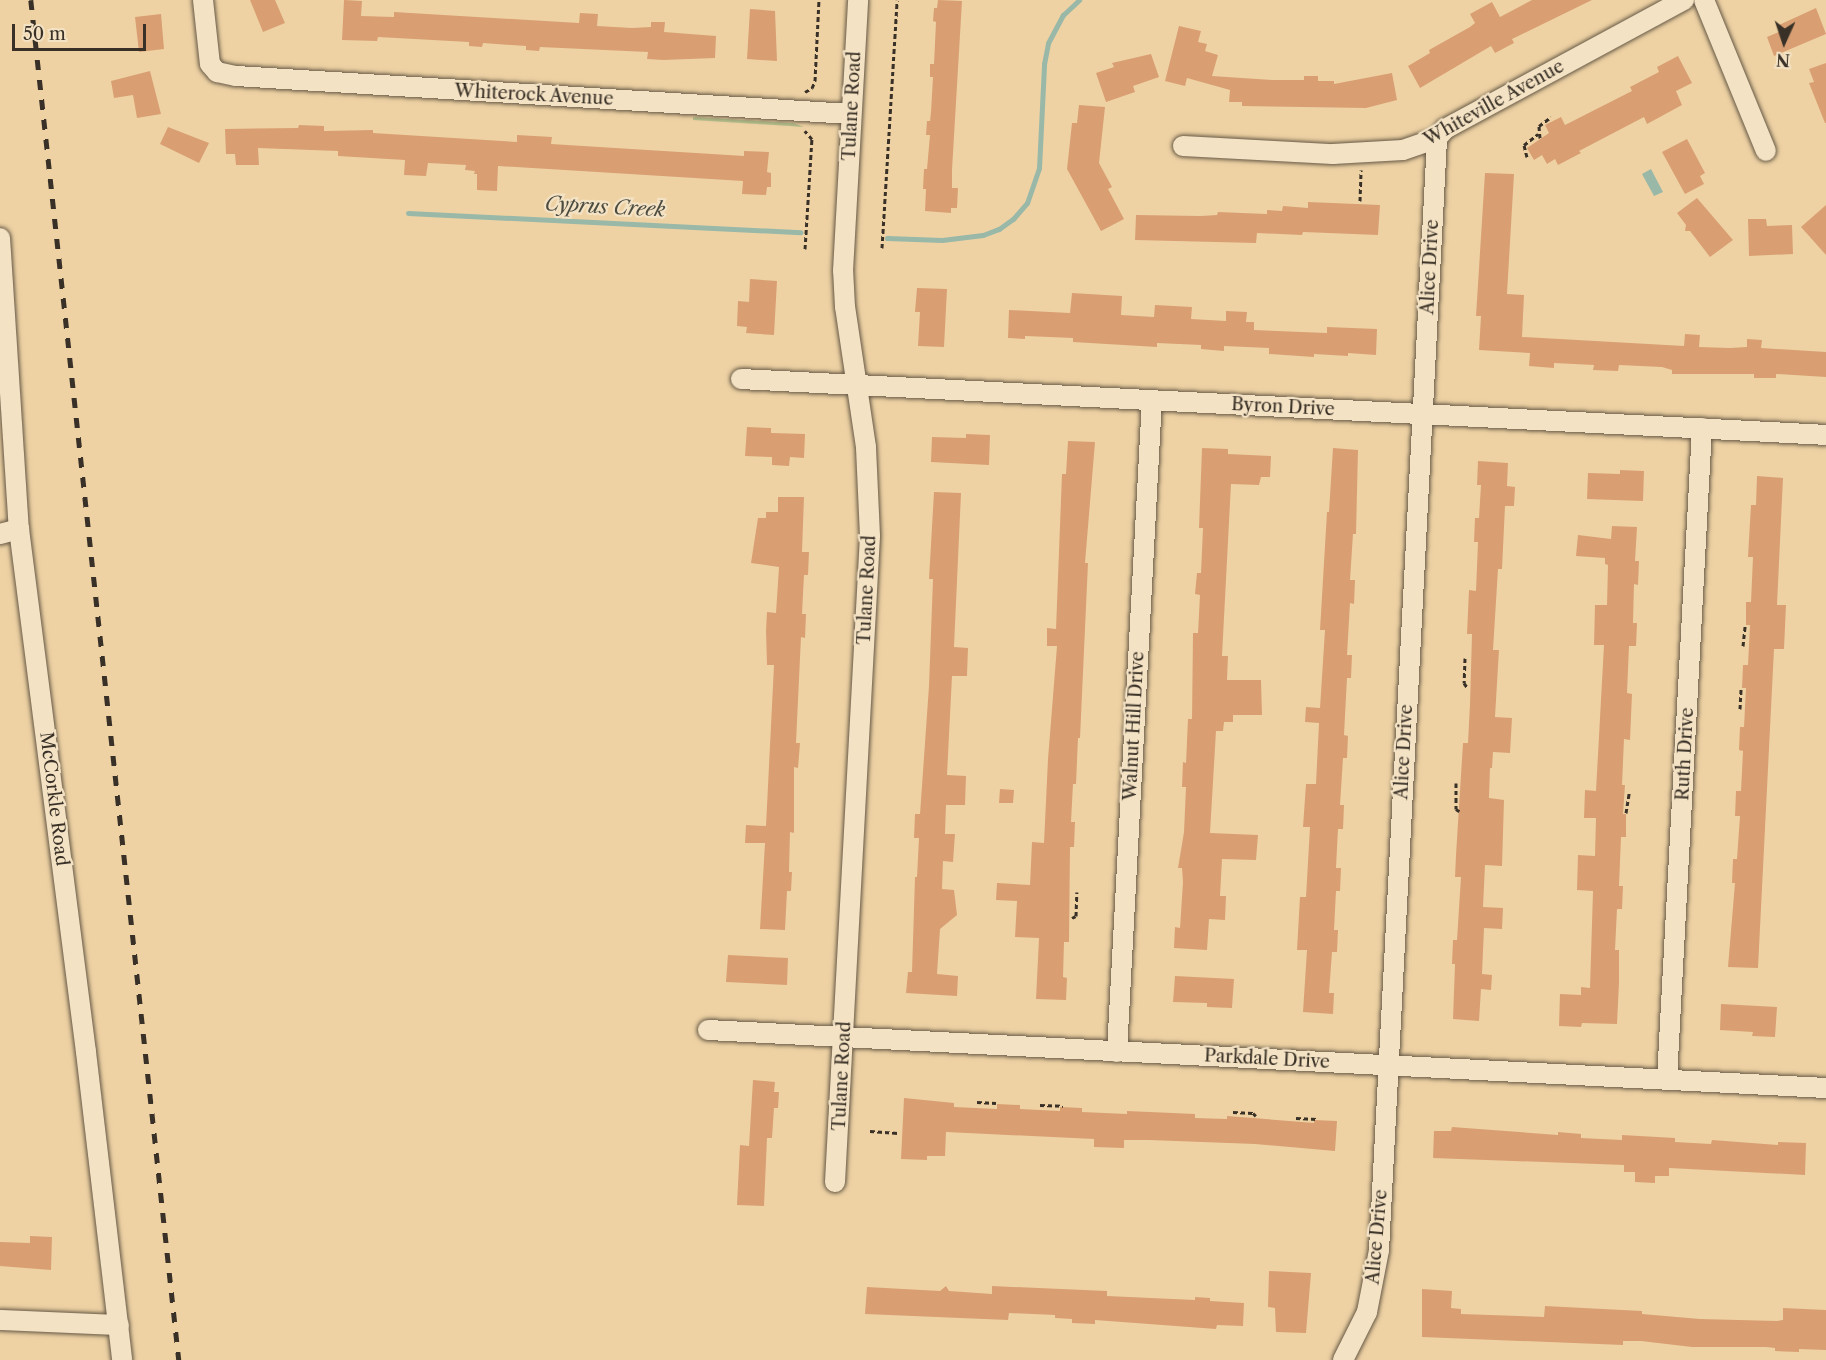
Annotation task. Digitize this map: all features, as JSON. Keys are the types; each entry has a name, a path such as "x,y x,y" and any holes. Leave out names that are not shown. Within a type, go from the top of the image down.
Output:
{"street":[{"name":"Whiterock Avenue","path":"203,0 210,64 217,72 236,76 851,114"},
{"name":"Tulane Road","path":"836,1182 870,536 868,458 845,307 843,271 858,0"},
{"name":"Whiteville Avenue","path":"1183,146 1368,154 1403,150 1437,138 1445,129 1684,0"},
{"path":"1704,0 1766,151"},
{"name":"Alice Drive","path":"1343,1360 1361,1328 1377,1270 1437,138"},
{"name":"McCorkle Road","path":"0,237 20,530 122,1360"},
{"name":"Byron Drive","path":"741,379 1826,435"},
{"name":"Walnut Hill Drive","path":"1117,1052 1152,400"},
{"name":"Ruth Drive","path":"1667,1079 1702,428"},
{"path":"0,534 20,530"},
{"name":"Parkdale Drive","path":"708,1030 1826,1088"},
{"path":"0,1320 118,1325"}],"path":[{"path":"794,91 808,91 814,84 819,0"},
{"path":"882,248 897,0"},
{"path":"1527,157 1524,145 1539,136 1539,126 1551,117"},
{"path":"803,129 812,139 805,249"},
{"path":"1360,201 1361,169"},
{"path":"1743,646 1745,626"},
{"path":"1466,658 1464,683 1467,687"},
{"path":"1740,709 1742,689"},
{"path":"1456,783 1456,809 1459,812"},
{"path":"1626,813 1629,793"},
{"path":"1072,918 1076,914 1077,892"},
{"path":"977,1102 996,1103"},
{"path":"1040,1105 1063,1106"},
{"path":"1233,1112 1253,1113 1256,1116"},
{"path":"1296,1118 1317,1119"},
{"path":"870,1131 898,1133"}],"green space":[{"path":"693,117 793,123 804,127 693,120"}],"shaded area":[{"path":"1651,169 1663,192 1654,196 1642,174"}],"building":[{"path":"250,0 275,0 285,23 263,32"},
{"path":"344,0 362,1 361,16 394,17 394,12 579,23 580,13 598,14 597,26 651,27 651,22 665,22 664,32 716,36 715,58 663,60 647,59 648,52 540,47 539,51 526,50 526,46 483,43 482,47 469,46 469,42 378,37 377,41 342,40"},
{"path":"938,0 962,1 952,170 952,188 958,188 957,208 951,208 951,213 925,211 926,189 923,189 930,135 926,135 927,121 930,121 931,112 933,77 930,77 930,64 934,64 936,22 933,21 934,8 937,8"},
{"path":"1532,0 1592,0 1512,39 1514,43 1495,53 1491,46 1420,88 1408,66 1430,53 1429,50 1475,23 1470,14 1492,2 1500,17"},
{"path":"1816,8 1826,34 1774,56 1767,37 1781,31 1779,25"},
{"path":"750,9 775,11 777,61 747,59"},
{"path":"161,14 164,49 139,52 135,17"},
{"path":"1179,26 1201,31 1198,42 1207,44 1205,51 1218,55 1212,76 1304,80 1304,76 1318,76 1318,81 1334,81 1334,84 1392,73 1397,100 1366,108 1242,106 1242,102 1229,102 1230,90 1187,78 1185,86 1165,81"},
{"path":"1151,54 1159,77 1133,86 1135,92 1106,102 1096,73 1114,67 1112,63"},
{"path":"1678,56 1692,83 1676,91 1682,105 1647,124 1644,117 1579,151 1581,153 1558,165 1555,159 1547,164 1542,155 1534,160 1527,148 1549,133 1545,125 1561,117 1565,125 1632,91 1630,87 1659,72 1657,67"},
{"path":"1826,63 1825,123 1809,83 1814,82 1809,69"},
{"path":"150,71 161,114 137,118 133,95 114,98 111,81"},
{"path":"1079,105 1105,107 1099,163 1112,187 1108,189 1124,219 1101,231 1067,169 1072,123 1077,123"},
{"path":"299,125 324,126 324,131 373,130 373,133 517,142 517,135 552,137 551,144 744,156 744,151 769,152 767,172 771,173 771,187 767,187 766,195 742,194 743,181 498,166 497,191 477,190 477,174 474,174 475,171 465,170 466,165 428,163 426,176 404,175 405,160 338,156 338,151 258,148 259,165 236,165 235,154 226,154 225,129 298,128"},
{"path":"168,127 209,143 199,163 160,144"},
{"path":"1687,139 1705,173 1700,176 1704,184 1685,194 1662,152"},
{"path":"1485,173 1514,174 1507,294 1524,295 1522,337 1684,346 1685,334 1700,335 1699,347 1730,348 1747,347 1747,339 1762,340 1761,348 1826,352 1826,377 1776,374 1776,378 1754,378 1754,374 1672,374 1672,370 1662,367 1619,365 1618,371 1593,370 1594,365 1554,363 1554,368 1529,366 1530,353 1479,350 1481,316 1476,316"},
{"path":"1697,198 1733,240 1710,257 1690,231 1685,231 1686,225 1677,213"},
{"path":"1308,202 1380,205 1378,235 1257,233 1256,243 1135,240 1136,215 1201,216 1217,215 1218,212 1267,214 1267,210 1282,211 1283,206 1308,208"},
{"path":"1826,205 1826,255 1801,227"},
{"path":"1748,219 1766,219 1767,226 1792,225 1793,254 1749,256"},
{"path":"750,279 777,281 774,335 746,333 747,327 737,326 738,301 749,302"},
{"path":"917,288 947,289 944,347 918,346 920,312 915,312"},
{"path":"1072,293 1122,296 1121,315 1154,317 1155,305 1192,307 1191,319 1226,321 1226,311 1247,312 1246,322 1254,322 1254,330 1327,333 1327,327 1377,329 1376,355 1314,354 1314,357 1269,354 1269,348 1224,346 1224,351 1201,349 1201,345 1157,343 1157,347 1073,342 1073,338 1025,336 1025,339 1008,338 1009,310 1070,313"},
{"path":"747,427 771,428 771,433 805,434 804,458 790,457 789,466 772,465 772,457 745,456"},
{"path":"966,434 990,435 989,465 931,462 932,437 966,438"},
{"path":"1068,441 1095,442 1085,563 1088,563 1080,738 1078,738 1076,784 1073,784 1071,822 1075,822 1074,847 1070,847 1069,942 1064,942 1063,977 1067,978 1066,1000 1036,999 1039,938 1015,937 1017,901 996,900 997,883 1030,885 1032,842 1044,843 1057,646 1047,646 1047,628 1056,629 1062,474 1066,474"},
{"path":"1202,448 1228,449 1228,454 1271,456 1270,477 1261,477 1259,485 1231,484 1222,656 1228,656 1227,680 1261,680 1262,715 1233,715 1233,722 1224,722 1223,731 1216,731 1210,833 1258,835 1256,860 1222,859 1220,896 1226,896 1225,920 1209,919 1207,950 1174,948 1175,927 1180,928 1183,882 1182,868 1178,868 1184,832 1186,787 1182,787 1183,762 1186,763 1188,719 1192,719 1193,633 1198,633 1200,595 1195,594 1197,573 1201,573 1203,528 1199,528"},
{"path":"1333,448 1358,450 1356,534 1353,534 1350,580 1355,580 1354,604 1350,603 1347,655 1352,655 1351,678 1347,678 1344,735 1348,736 1347,758 1343,758 1340,805 1344,805 1343,829 1338,829 1336,868 1341,868 1340,891 1336,891 1334,930 1338,930 1337,952 1332,952 1329,993 1334,993 1333,1014 1303,1012 1307,950 1297,950 1300,897 1306,897 1310,827 1303,827 1306,784 1316,784 1319,723 1305,722 1306,707 1320,708 1325,630 1320,630"},
{"path":"1478,461 1508,463 1507,486 1515,487 1514,506 1505,506 1502,569 1498,569 1493,650 1499,650 1495,717 1512,718 1510,753 1493,752 1492,768 1490,768 1489,798 1504,800 1502,866 1485,865 1483,907 1503,908 1502,929 1484,928 1482,974 1492,975 1491,990 1481,989 1479,1021 1453,1019 1455,964 1452,964 1453,940 1457,940 1461,877 1455,877 1463,743 1468,743 1470,704 1472,634 1467,634 1469,590 1476,591 1478,542 1474,542 1475,518 1479,518 1481,485 1477,485"},
{"path":"1620,470 1644,471 1643,501 1587,499 1588,473 1620,474"},
{"path":"1757,476 1783,478 1777,605 1786,605 1784,649 1774,649 1758,968 1728,967 1735,883 1732,883 1733,859 1737,859 1740,816 1735,816 1736,791 1741,791 1743,751 1739,750 1740,727 1744,727 1746,688 1742,688 1743,665 1748,665 1750,625 1746,625 1746,602 1751,602 1753,557 1748,557 1751,505 1756,505"},
{"path":"934,492 961,493 954,647 968,648 967,676 952,676 947,775 966,776 965,805 946,805 945,834 955,834 953,862 943,861 942,889 954,890 957,915 940,929 937,974 958,976 957,996 906,993 908,972 912,972 915,877 917,877 919,838 914,838 915,814 920,814 929,686 933,579 929,579"},
{"path":"778,497 804,497 802,552 809,552 808,575 804,575 802,614 806,614 805,638 801,637 796,743 800,743 798,768 794,767 794,833 790,832 789,872 792,872 791,891 787,891 785,930 760,929 765,843 745,843 746,825 766,826 774,665 767,665 766,630 767,612 776,613 779,567 751,563 758,518 766,518 766,512 778,512"},
{"path":"1612,526 1637,527 1635,561 1639,561 1638,585 1634,584 1633,623 1637,623 1636,646 1629,646 1627,693 1632,694 1630,740 1624,739 1622,785 1625,785 1623,814 1626,814 1626,837 1621,837 1619,886 1623,886 1622,909 1617,909 1615,950 1619,950 1617,1024 1582,1023 1581,1027 1559,1026 1560,994 1581,995 1581,987 1590,988 1593,891 1577,890 1578,855 1595,856 1596,818 1584,818 1585,790 1596,791 1604,645 1594,645 1595,605 1607,605 1608,565 1605,564 1605,558 1576,556 1578,535 1611,539"},
{"path":"1000,789 1014,790 1013,803 999,803"},
{"path":"728,955 788,958 787,985 726,982"},
{"path":"1175,976 1234,979 1232,1008 1207,1007 1207,1003 1173,1002"},
{"path":"1721,1004 1777,1007 1775,1037 1752,1036 1753,1032 1720,1030"},
{"path":"753,1080 775,1082 774,1092 779,1092 778,1108 774,1108 772,1138 767,1138 764,1206 737,1205 740,1145 749,1146"},
{"path":"904,1098 954,1103 954,1107 997,1109 997,1104 1020,1105 1020,1109 1060,1111 1060,1107 1082,1108 1082,1112 1195,1114 1195,1118 1227,1119 1227,1116 1314,1123 1314,1120 1337,1121 1335,1151 1255,1144 1149,1140 1124,1140 1124,1148 1094,1147 1094,1139 946,1132 945,1156 927,1156 927,1160 901,1159"},
{"path":"1452,1127 1558,1135 1558,1132 1581,1134 1581,1138 1622,1140 1622,1135 1675,1138 1675,1142 1711,1144 1712,1140 1778,1145 1778,1142 1806,1143 1805,1175 1669,1168 1669,1176 1655,1176 1655,1183 1635,1182 1635,1172 1624,1172 1624,1165 1433,1158 1434,1131 1451,1131"},
{"path":"30,1236 52,1237 51,1270 0,1266 0,1242 30,1243"},
{"path":"1269,1271 1311,1273 1306,1333 1276,1332 1275,1308 1268,1307"},
{"path":"946,1286 949,1291 992,1294 992,1286 1107,1291 1107,1296 1195,1300 1195,1297 1210,1298 1210,1301 1244,1303 1243,1326 1217,1325 1216,1329 1095,1320 1095,1324 1072,1323 1072,1319 1055,1318 1055,1315 1009,1313 1008,1320 865,1314 867,1287 940,1291"},
{"path":"1422,1289 1452,1291 1451,1308 1461,1309 1461,1314 1544,1317 1545,1306 1642,1311 1642,1314 1700,1319 1777,1321 1783,1320 1783,1308 1826,1310 1826,1350 1799,1349 1799,1352 1775,1351 1775,1348 1766,1347 1692,1347 1641,1341 1623,1341 1623,1345 1422,1337"}],"waterway":[{"name":"Cyprus Creek","path":"887,238 942,240 983,235 999,229 1013,219 1027,203 1039,168 1044,64 1048,43 1063,15 1079,0"},
{"name":"Cyprus Creek","path":"408,213 801,232"}],"railway":[{"path":"31,0 179,1360"}]}
